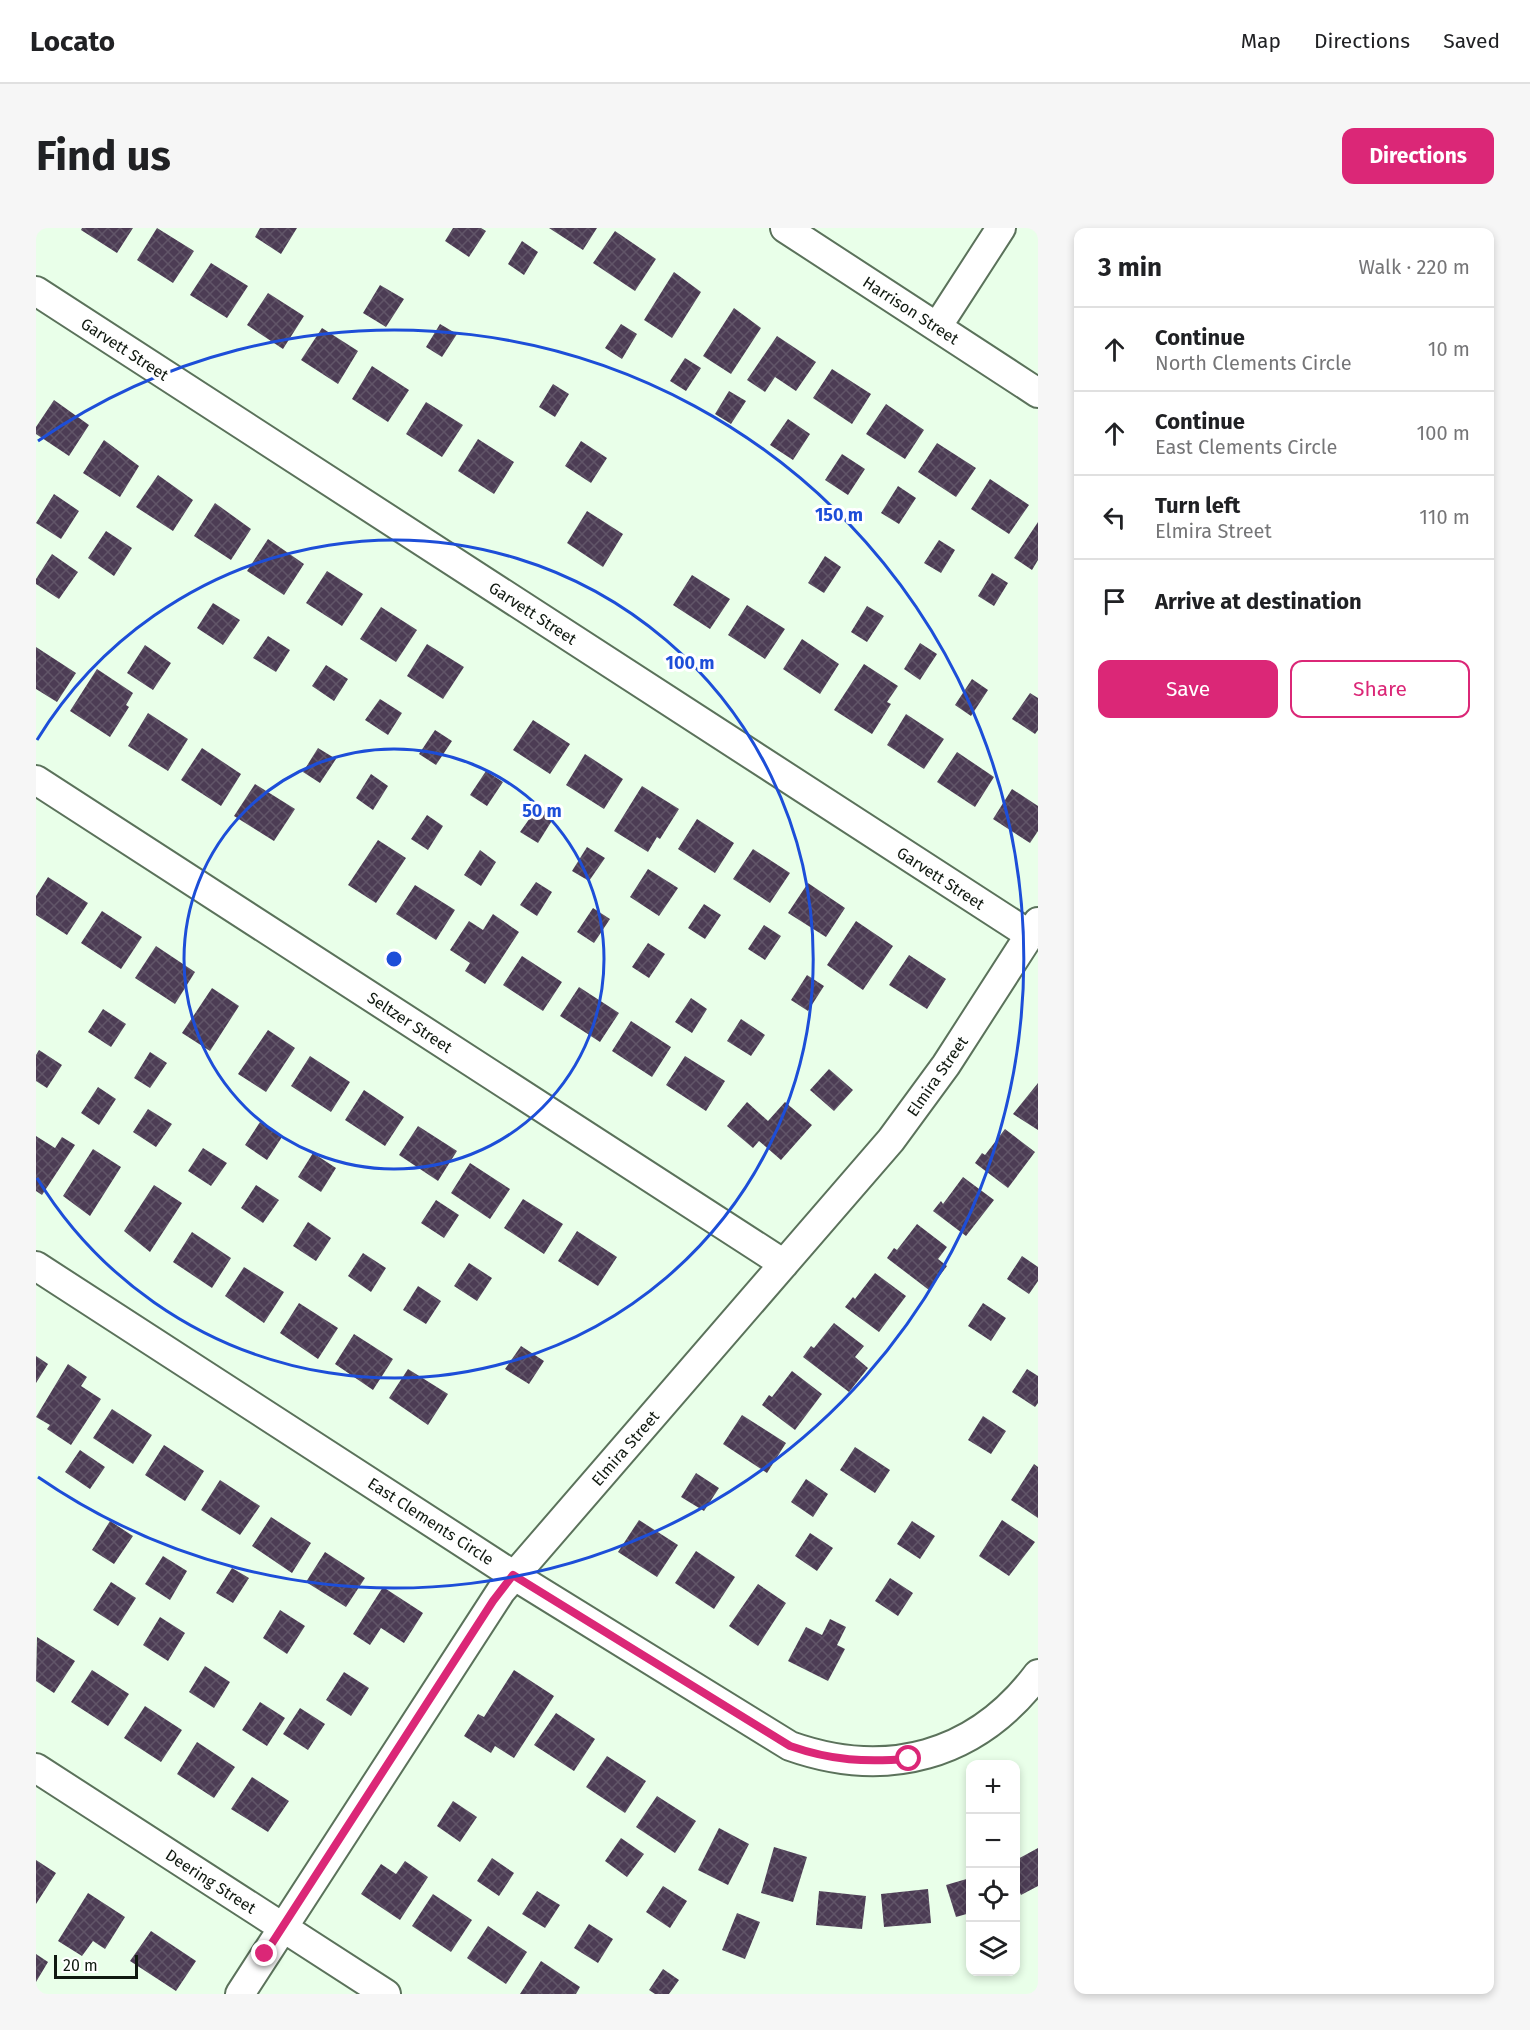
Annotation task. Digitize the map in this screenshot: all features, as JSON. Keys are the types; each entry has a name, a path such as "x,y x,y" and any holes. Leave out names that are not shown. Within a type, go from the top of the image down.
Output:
{"street":[{"name":"Harrison Street","path":"785,228 1038,393"},
{"path":"936,327 1001,228"},
{"name":"Garvett Street","path":"36,291 1034,929"},
{"name":"Seltzer Street","path":"36,780 784,1264"},
{"name":"Elmira Street","path":"240,1994 493,1601 920,1103 1034,929"},
{"name":"East Clements Circle","path":"36,1266 513,1575 767,1734 815,1754 872,1762 909,1759 950,1746 973,1735 1020,1698 1038,1674"},
{"name":"Deering Street","path":"36,1768 386,1994"}],"building":[{"path":"82,228 133,228 117,253 81,230"},
{"path":"157,228 194,251 173,283 137,260"},
{"path":"260,228 297,228 281,254 255,237"},
{"path":"453,228 481,228 486,231 469,257 445,241"},
{"path":"549,228 597,228 583,250"},
{"path":"615,231 656,259 635,291 593,263"},
{"path":"522,241 538,252 524,275 508,264"},
{"path":"211,263 248,286 227,318 190,295"},
{"path":"674,272 701,292 672,338 644,320"},
{"path":"380,285 404,299 386,327 363,313"},
{"path":"268,293 304,316 283,349 247,325"},
{"path":"734,308 761,328 731,374 703,356"},
{"path":"440,324 457,334 442,357 426,347"},
{"path":"621,324 637,334 622,359 605,348"},
{"path":"322,328 358,351 338,384 301,360"},
{"path":"777,336 816,362 796,391 775,377 765,392 747,380"},
{"path":"685,358 701,368 686,391 670,381"},
{"path":"372,366 409,390 388,422 352,399"},
{"path":"832,369 871,394 852,424 813,398"},
{"path":"553,384 569,394 555,417 539,407"},
{"path":"729,391 746,401 731,424 715,414"},
{"path":"54,400 89,425 69,456 36,434 36,427"},
{"path":"426,402 463,425 442,457 406,434"},
{"path":"886,404 924,430 905,459 866,434"},
{"path":"788,419 810,434 793,460 770,445"},
{"path":"478,439 514,462 494,494 458,471"},
{"path":"104,440 139,466 120,497 83,473"},
{"path":"581,441 607,458 591,483 565,466"},
{"path":"937,443 976,468 956,497 918,472"},
{"path":"842,454 865,469 848,495 825,480"},
{"path":"158,475 193,500 173,531 136,507"},
{"path":"990,479 1029,505 1009,534 971,509"},
{"path":"898,486 916,498 899,524 881,513"},
{"path":"54,494 79,511 61,539 36,523"},
{"path":"215,503 251,529 231,560 194,536"},
{"path":"587,511 623,534 603,567 567,543"},
{"path":"1038,522 1038,560 1032,570 1014,558"},
{"path":"106,531 132,548 114,576 88,558"},
{"path":"268,539 304,564 284,595 247,571"},
{"path":"939,540 955,550 941,573 924,563"},
{"path":"52,554 78,572 59,599 36,584 36,579"},
{"path":"825,556 841,567 824,593 808,583"},
{"path":"327,571 363,594 342,626 306,603"},
{"path":"992,573 1008,583 994,606 978,596"},
{"path":"692,575 730,599 710,629 673,605"},
{"path":"213,603 240,620 223,645 197,628"},
{"path":"747,605 785,629 765,659 728,635"},
{"path":"867,606 884,616 867,642 851,632"},
{"path":"381,607 417,630 396,662 360,639"},
{"path":"268,636 290,650 276,672 253,658"},
{"path":"802,639 839,664 820,694 783,669"},
{"path":"920,643 937,654 920,680 904,669"},
{"path":"427,644 464,667 443,699 407,676"},
{"path":"145,645 171,663 153,690 127,673"},
{"path":"36,647 76,673 57,702 36,689"},
{"path":"864,664 898,686 887,702 891,704 872,734 834,710"},
{"path":"326,665 348,679 334,701 312,686"},
{"path":"97,669 133,693 126,705 129,707 110,737 70,711"},
{"path":"972,679 988,690 971,716 955,705"},
{"path":"1030,693 1038,698 1038,730 1035,734 1012,719"},
{"path":"380,699 402,713 388,735 365,720"},
{"path":"148,713 188,739 168,771 128,746"},
{"path":"906,714 944,739 924,769 887,745"},
{"path":"533,720 570,744 550,774 513,750"},
{"path":"435,730 452,741 436,765 419,754"},
{"path":"202,748 241,774 221,806 181,780"},
{"path":"318,748 336,759 320,783 303,772"},
{"path":"957,752 994,777 975,807 937,782"},
{"path":"585,754 623,779 604,809 566,785"},
{"path":"486,771 503,782 487,806 470,795"},
{"path":"371,774 388,786 373,810 356,798"},
{"path":"255,784 295,809 274,841 234,816"},
{"path":"642,786 679,809 660,839 657,837 648,852 614,831"},
{"path":"1012,789 1038,806 1038,831 1030,843 993,819"},
{"path":"537,808 553,819 538,843 520,832"},
{"path":"427,815 443,826 428,850 411,839"},
{"path":"697,819 734,843 715,873 678,849"},
{"path":"378,840 406,858 376,903 348,885"},
{"path":"587,847 605,858 589,881 572,871"},
{"path":"753,849 790,873 770,903 733,879"},
{"path":"480,850 496,862 481,886 464,875"},
{"path":"648,869 678,888 659,916 630,897"},
{"path":"48,877 88,903 67,935 36,915 36,896"},
{"path":"536,882 552,892 537,916 520,905"},
{"path":"808,883 845,908 826,937 788,913"},
{"path":"415,885 455,910 436,940 396,914"},
{"path":"704,904 721,915 705,939 688,928"},
{"path":"593,908 610,919 594,943 577,932"},
{"path":"102,911 142,937 121,969 81,943"},
{"path":"493,914 519,932 485,984 465,971 470,963 450,950 469,921 483,930"},
{"path":"856,921 893,946 863,990 827,965"},
{"path":"764,925 781,936 765,960 748,949"},
{"path":"648,943 665,954 649,978 632,967"},
{"path":"156,946 195,972 175,1004 135,978"},
{"path":"909,955 946,979 927,1009 889,985"},
{"path":"522,956 562,982 543,1011 503,985"},
{"path":"807,975 824,986 808,1011 791,1000"},
{"path":"579,987 619,1013 600,1042 560,1016"},
{"path":"212,988 239,1006 210,1051 182,1033"},
{"path":"691,998 707,1009 692,1033 675,1022"},
{"path":"103,1009 126,1024 111,1047 88,1032"},
{"path":"741,1019 765,1035 751,1056 727,1041"},
{"path":"631,1021 671,1047 652,1077 612,1051"},
{"path":"268,1030 295,1048 266,1092 238,1074"},
{"path":"39,1050 62,1065 47,1088 36,1081 36,1055"},
{"path":"150,1052 167,1063 150,1088 134,1078"},
{"path":"310,1056 350,1082 331,1112 291,1086"},
{"path":"685,1056 725,1081 706,1111 666,1085"},
{"path":"829,1069 853,1090 834,1111 810,1090"},
{"path":"1038,1083 1038,1130 1013,1114"},
{"path":"98,1087 116,1099 99,1125 81,1113"},
{"path":"364,1090 404,1117 385,1146 345,1120"},
{"path":"747,1102 768,1121 785,1102 812,1125 781,1160 759,1141 753,1148 727,1126"},
{"path":"148,1109 172,1124 156,1147 133,1132"},
{"path":"260,1122 282,1137 267,1160 245,1145"},
{"path":"418,1126 457,1151 438,1181 399,1155"},
{"path":"1005,1129 1035,1152 1008,1188 975,1163 982,1153 985,1155"},
{"path":"36,1136 55,1148 62,1137 75,1145 42,1195 36,1191"},
{"path":"203,1148 227,1163 211,1186 188,1171"},
{"path":"93,1149 121,1167 90,1216 63,1196"},
{"path":"313,1153 336,1168 321,1192 298,1177"},
{"path":"470,1163 510,1189 490,1219 451,1193"},
{"path":"963,1177 994,1200 966,1236 933,1211 941,1201 943,1204"},
{"path":"154,1185 182,1203 150,1252 124,1231"},
{"path":"256,1185 279,1200 263,1223 241,1208"},
{"path":"523,1199 563,1224 544,1254 504,1228"},
{"path":"436,1200 459,1215 444,1238 421,1223"},
{"path":"308,1222 331,1238 316,1261 293,1246"},
{"path":"917,1224 947,1247 938,1259 947,1266 929,1290 887,1258 894,1248 897,1250"},
{"path":"577,1231 617,1257 598,1286 558,1261"},
{"path":"192,1232 231,1258 212,1288 173,1262"},
{"path":"363,1253 386,1268 371,1292 348,1276"},
{"path":"1022,1256 1038,1267 1038,1281 1029,1294 1007,1279"},
{"path":"469,1263 492,1278 477,1301 454,1286"},
{"path":"244,1267 284,1292 264,1323 225,1296"},
{"path":"875,1273 906,1296 879,1332 845,1307 853,1297 855,1299"},
{"path":"418,1286 441,1301 426,1324 403,1310"},
{"path":"299,1303 338,1328 318,1359 280,1333"},
{"path":"983,1303 1006,1318 991,1341 968,1326"},
{"path":"834,1323 864,1346 855,1357 868,1368 849,1392 803,1357 811,1346 814,1348"},
{"path":"354,1334 393,1359 373,1390 335,1364"},
{"path":"521,1346 544,1361 529,1384 505,1369"},
{"path":"36,1356 48,1364 36,1383"},
{"path":"68,1364 87,1377 81,1386 101,1399 71,1445 47,1429 50,1425 36,1417"},
{"path":"408,1369 448,1394 428,1425 389,1398"},
{"path":"1027,1369 1038,1376 1038,1403 1035,1407 1012,1392"},
{"path":"792,1371 822,1394 795,1430 762,1405 769,1395 772,1397"},
{"path":"112,1409 152,1435 133,1464 93,1438"},
{"path":"742,1415 786,1443 767,1473 723,1444"},
{"path":"983,1416 1006,1431 991,1454 968,1440"},
{"path":"164,1445 204,1471 185,1501 145,1475"},
{"path":"855,1447 890,1470 875,1493 840,1470"},
{"path":"80,1450 105,1467 90,1489 65,1472"},
{"path":"1034,1464 1038,1467 1038,1518 1011,1500"},
{"path":"696,1473 719,1488 704,1511 681,1497"},
{"path":"806,1479 828,1494 813,1517 791,1502"},
{"path":"220,1480 260,1506 240,1535 201,1510"},
{"path":"271,1517 311,1543 292,1573 252,1546"},
{"path":"639,1520 678,1545 657,1577 618,1552"},
{"path":"1002,1520 1035,1542 1009,1576 979,1556"},
{"path":"110,1521 133,1536 114,1564 92,1550"},
{"path":"912,1521 935,1536 920,1559 897,1544"},
{"path":"810,1533 833,1548 817,1571 795,1556"},
{"path":"696,1551 735,1577 714,1609 675,1583"},
{"path":"325,1552 365,1578 346,1607 306,1582"},
{"path":"163,1556 187,1571 170,1600 145,1584"},
{"path":"232,1568 249,1578 233,1603 216,1593"},
{"path":"890,1578 913,1593 898,1616 875,1601"},
{"path":"111,1582 136,1598 118,1626 93,1610"},
{"path":"758,1584 786,1603 758,1646 729,1626"},
{"path":"383,1587 423,1613 404,1643 381,1628 370,1645 353,1634"},
{"path":"280,1610 305,1626 287,1654 263,1638"},
{"path":"160,1617 185,1633 168,1661 143,1645"},
{"path":"830,1619 846,1627 837,1645 845,1649 828,1681 788,1661 806,1627 822,1635"},
{"path":"37,1637 75,1661 54,1693 36,1681"},
{"path":"205,1666 230,1682 214,1708 189,1692"},
{"path":"92,1670 129,1694 108,1726 71,1702"},
{"path":"514,1670 554,1696 514,1758 495,1746 491,1753 464,1736 478,1714 484,1717"},
{"path":"344,1672 369,1688 351,1716 326,1700"},
{"path":"260,1702 285,1718 267,1746 242,1730"},
{"path":"145,1706 182,1730 161,1762 124,1738"},
{"path":"300,1708 325,1724 308,1750 283,1734"},
{"path":"556,1713 595,1739 574,1771 534,1745"},
{"path":"197,1742 235,1767 214,1798 177,1774"},
{"path":"607,1756 646,1781 625,1813 586,1787"},
{"path":"252,1777 289,1801 268,1832 231,1809"},
{"path":"657,1796 696,1821 675,1853 636,1827"},
{"path":"453,1801 477,1817 460,1842 437,1826"},
{"path":"719,1828 749,1844 728,1885 698,1870"},
{"path":"621,1838 644,1854 627,1877 605,1861"},
{"path":"774,1847 807,1857 793,1902 761,1893"},
{"path":"1038,1848 1038,1886 1021,1895 1020,1893 1020,1858"},
{"path":"492,1858 514,1873 499,1896 477,1881"},
{"path":"36,1860 56,1873 36,1904"},
{"path":"405,1861 428,1877 400,1920 361,1894 381,1864 396,1874"},
{"path":"966,1879 966,1914 956,1917 946,1885"},
{"path":"663,1886 687,1901 670,1928 646,1912"},
{"path":"928,1889 931,1923 884,1927 881,1894"},
{"path":"537,1891 560,1905 545,1928 522,1914"},
{"path":"819,1891 866,1896 862,1929 816,1925"},
{"path":"88,1893 125,1917 105,1949 93,1941 82,1956 58,1941"},
{"path":"433,1894 472,1920 451,1952 412,1926"},
{"path":"737,1913 760,1922 745,1959 722,1950"},
{"path":"589,1924 613,1939 598,1963 574,1948"},
{"path":"488,1926 527,1952 506,1984 467,1958"},
{"path":"151,1931 196,1961 176,1991 130,1961"},
{"path":"36,1954 48,1962 36,1982"},
{"path":"541,1961 580,1987 576,1994 520,1994"},
{"path":"663,1969 679,1980 669,1994 655,1994 649,1990"}],"route":[{"path":"265,1954 493,1601 513,1575 767,1734 790,1746 815,1754 857,1762 909,1759"}]}
